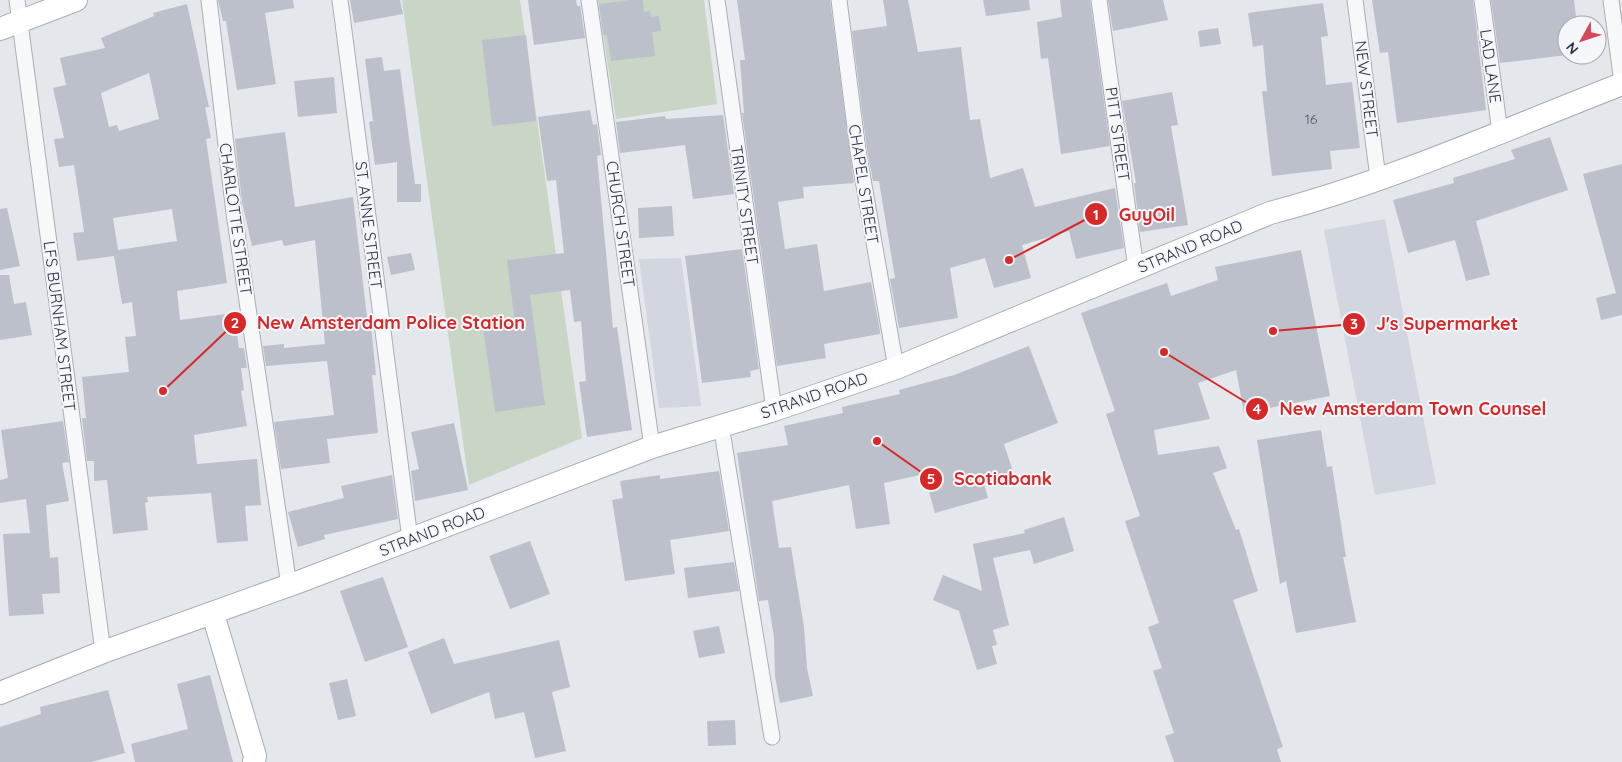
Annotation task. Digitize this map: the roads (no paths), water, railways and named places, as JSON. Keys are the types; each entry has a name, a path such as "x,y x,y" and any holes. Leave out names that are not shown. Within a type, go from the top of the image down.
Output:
{"street":[{"path":"0,29 19,10 76,0"},
{"name":"CHARLOTTE STREET","path":"209,0 234,213 289,586"},
{"name":"ST. ANNE STREET","path":"340,0 410,539"},
{"name":"CHURCH STREET","path":"589,0 652,447"},
{"name":"TRINITY STREET","path":"717,0 774,410"},
{"name":"CHAPEL STREET","path":"839,0 858,151 896,368"},
{"name":"PITT STREET","path":"1100,0 1136,268"},
{"name":"NEW STREET","path":"1355,0 1378,178"},
{"name":"LAD LANE","path":"1482,0 1500,132"},
{"path":"1611,0 1622,83"},
{"name":"LFS BURNHAM STREET","path":"19,10 103,652"},
{"name":"STRAND ROAD","path":"0,693 103,652 289,586 652,447 774,410 896,368 1270,213 1310,202 1378,178 1622,83"},
{"path":"721,425 772,737"},
{"path":"213,614 255,756 254,762"}],"place":[{"name":"GuyOil","path":"1009,260"},
{"name":"J's Supermarket","path":"1273,331"},
{"name":"New Amsterdam Town Counsel","path":"1164,352"},
{"name":"New Amsterdam Police Station","path":"163,391"},
{"name":"Scotiabank","path":"877,441"}]}
